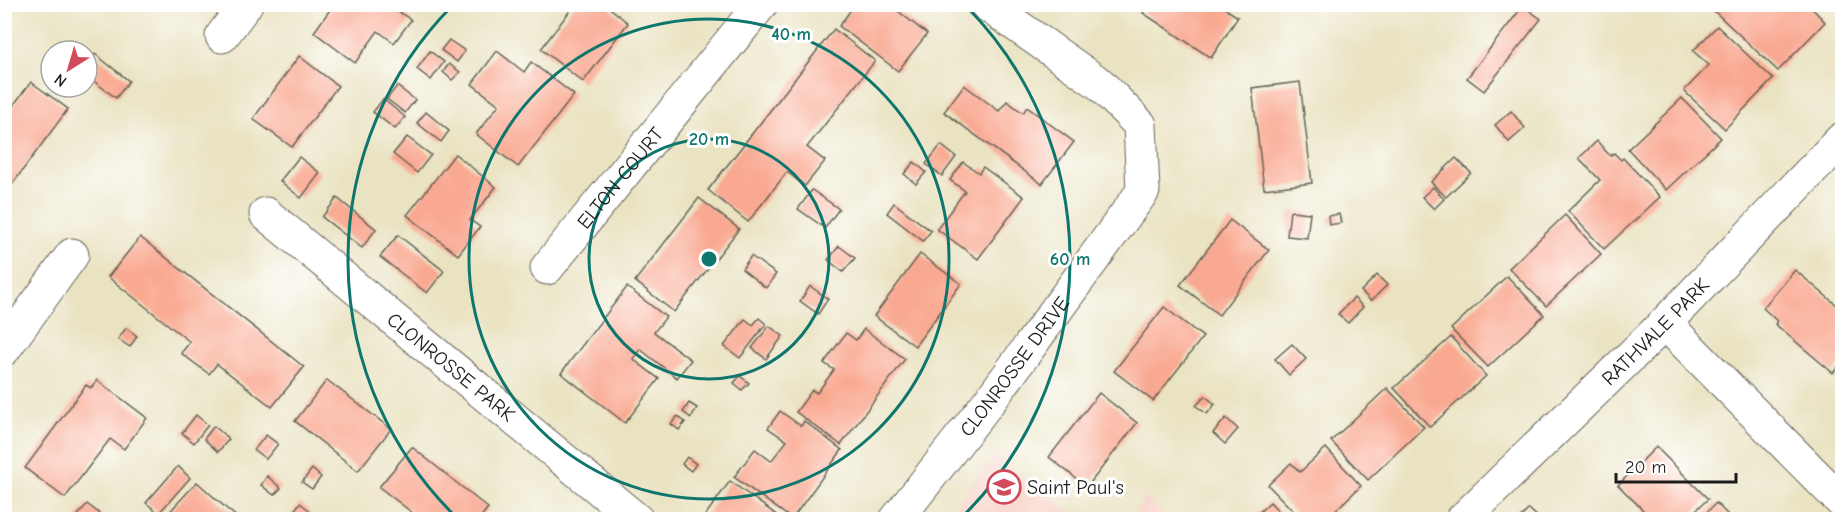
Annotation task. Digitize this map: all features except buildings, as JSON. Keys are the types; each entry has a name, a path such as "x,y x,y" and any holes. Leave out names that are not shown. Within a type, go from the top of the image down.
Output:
{"street":[{"path":"222,36 246,4"},
{"name":"ELTON COURT","path":"547,268 761,4"},
{"name":"CLONROSSE DRIVE","path":"896,519 994,395 1143,191 1140,125 1100,84 986,4"},
{"name":"RATHVALE PARK","path":"1462,519 1665,323 1842,140"},
{"name":"CLONROSSE PARK","path":"266,214 637,519"},
{"path":"4,349 72,255"},
{"path":"1665,323 1842,502"}],"shaded area":[{"name":"Saint Paul's","path":"995,455 1079,519 945,519"},
{"name":"Saint Paul's","path":"1146,497 1167,519 1129,519"}],"place":[{"name":"Saint Paul's","path":"1004,487"}]}
